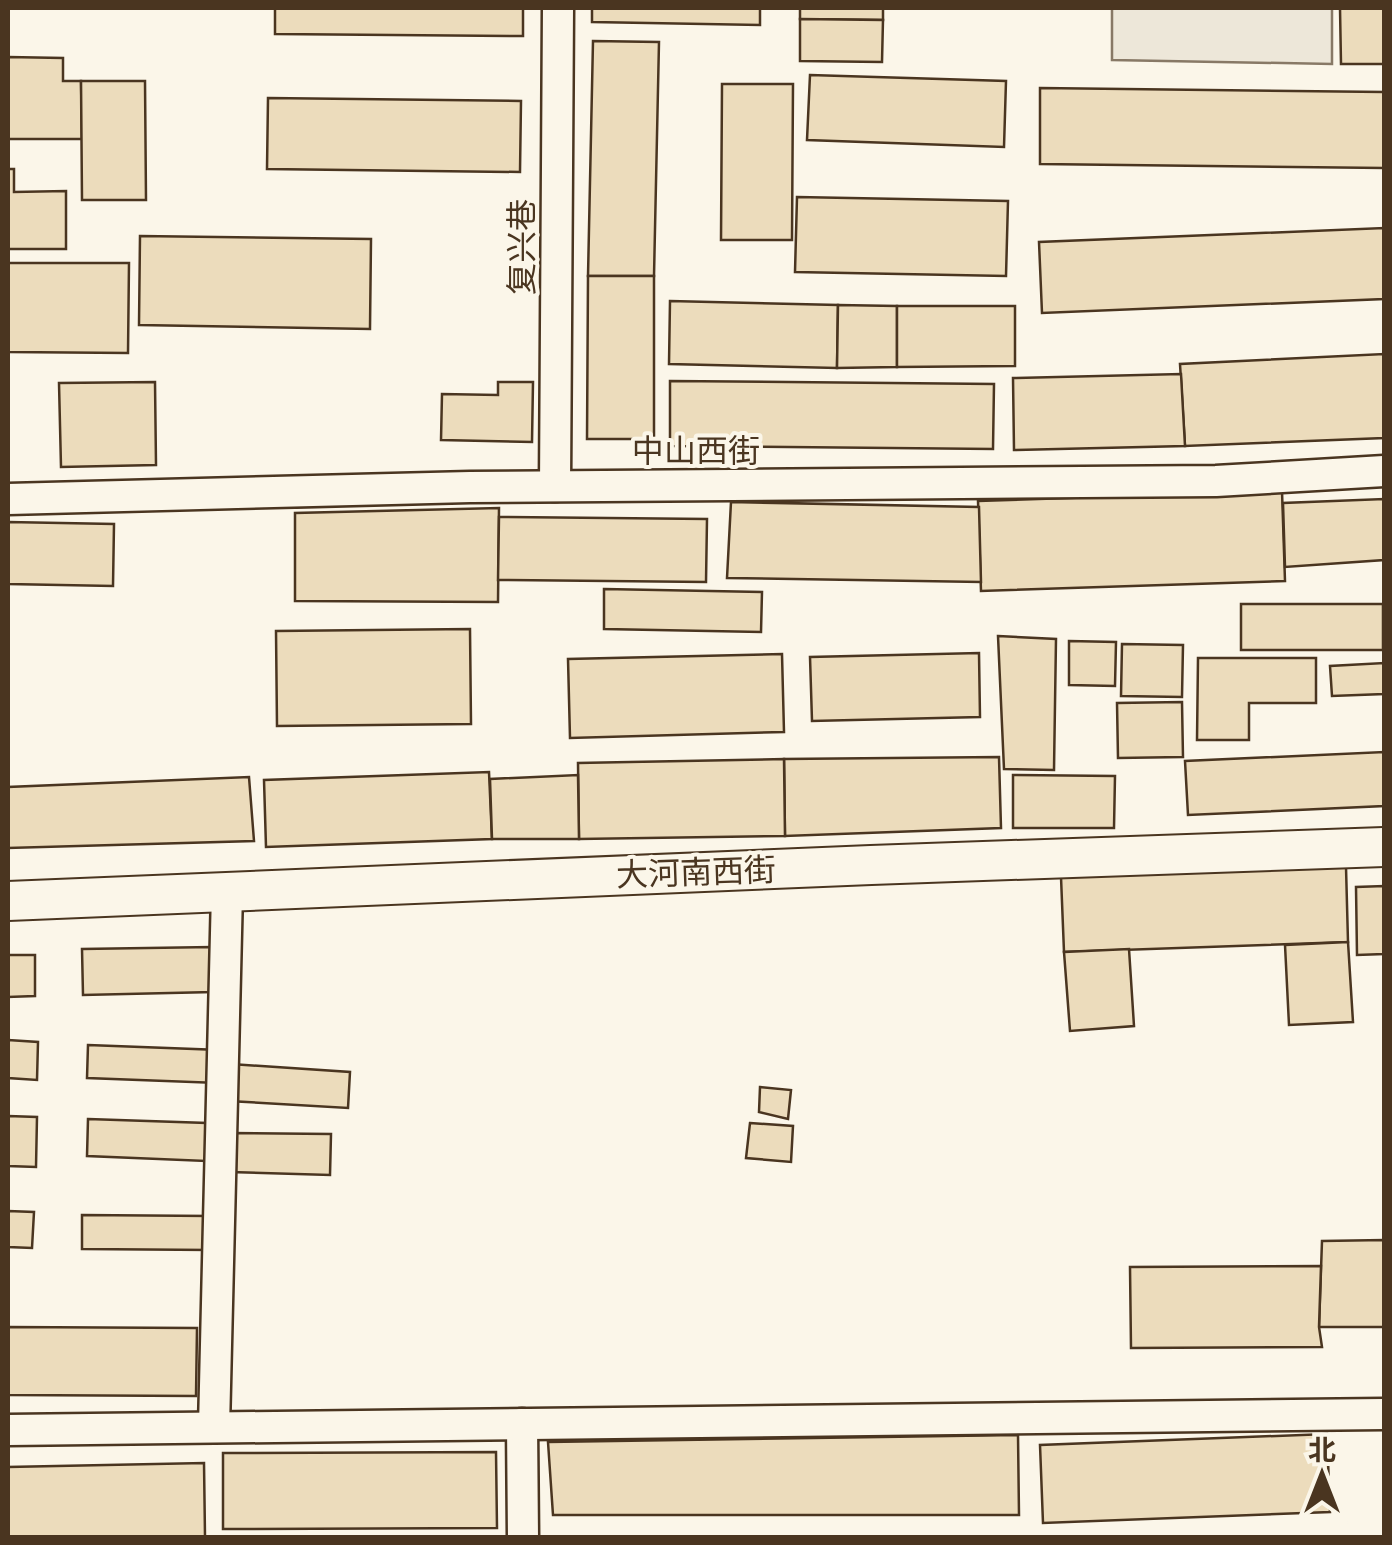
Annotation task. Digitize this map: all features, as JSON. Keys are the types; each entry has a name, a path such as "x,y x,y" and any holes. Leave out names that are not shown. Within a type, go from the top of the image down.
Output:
{"street":[{"name":"复兴巷","path":"555,486 558,8"},
{"name":"中山西街","path":"8,499 555,486 1216,481 1384,471"},
{"name":"大河南西街","path":"8,901 1384,847"},
{"path":"214,1427 227,892"},
{"path":"8,1430 1384,1414"},
{"path":"522,1424 524,1538"}],"shaded area":[{"path":"1112,8 1332,8 1332,64 1112,60"}],"building":[{"path":"275,8 523,8 523,36 275,34"},
{"path":"592,8 760,8 760,25 592,22"},
{"path":"800,8 883,8 883,20 800,19"},
{"path":"1340,8 1384,8 1384,64 1341,64"},
{"path":"800,19 883,20 882,62 800,61"},
{"path":"593,41 659,42 654,276 588,276"},
{"path":"8,57 63,58 63,81 81,81 82,139 8,139"},
{"path":"810,75 1006,81 1004,147 807,140"},
{"path":"81,81 145,81 146,200 82,200"},
{"path":"722,84 793,84 792,240 721,240"},
{"path":"1040,88 1384,92 1384,168 1040,164"},
{"path":"268,98 521,101 520,172 267,169"},
{"path":"8,169 14,169 14,192 66,191 66,249 8,249"},
{"path":"797,197 1008,201 1006,276 795,272"},
{"path":"1384,228 1384,299 1042,313 1039,242"},
{"path":"140,236 371,239 370,329 139,325"},
{"path":"8,263 129,263 128,353 8,352"},
{"path":"588,276 654,276 654,439 587,439"},
{"path":"670,301 838,305 837,368 669,364"},
{"path":"838,305 897,306 897,367 837,368"},
{"path":"897,306 1015,306 1015,366 897,367"},
{"path":"1384,354 1384,438 1185,446 1180,364"},
{"path":"1181,374 1185,446 1014,450 1013,378"},
{"path":"670,381 994,384 993,449 670,446"},
{"path":"155,382 156,465 61,467 59,383"},
{"path":"498,382 533,382 532,442 441,440 442,394 498,395"},
{"path":"1282,491 1285,581 981,591 978,501"},
{"path":"1384,499 1384,560 1285,567 1283,503"},
{"path":"731,502 979,507 981,582 727,578"},
{"path":"499,508 498,602 295,601 295,513"},
{"path":"499,517 707,519 706,582 498,580"},
{"path":"8,522 114,524 113,586 8,584"},
{"path":"604,589 762,592 761,632 604,629"},
{"path":"1241,604 1383,604 1383,650 1241,650"},
{"path":"470,629 471,724 277,726 276,631"},
{"path":"998,636 1056,639 1054,770 1004,769"},
{"path":"1069,641 1116,642 1115,686 1069,685"},
{"path":"1122,644 1183,645 1182,697 1121,696"},
{"path":"979,653 980,717 812,721 810,657"},
{"path":"782,654 784,732 570,738 568,659"},
{"path":"1198,658 1316,658 1316,703 1249,703 1249,740 1197,740"},
{"path":"1384,663 1384,694 1332,696 1330,666"},
{"path":"1182,702 1183,757 1118,758 1117,703"},
{"path":"1384,752 1384,806 1188,815 1185,761"},
{"path":"999,757 1001,828 785,836 784,759"},
{"path":"784,759 785,836 579,839 578,763"},
{"path":"489,772 492,839 266,847 264,780"},
{"path":"578,775 579,839 492,839 490,779"},
{"path":"1013,775 1115,776 1114,828 1013,828"},
{"path":"249,777 254,841 8,848 8,787"},
{"path":"1346,867 1348,942 1064,952 1061,877"},
{"path":"1384,886 1384,954 1357,955 1356,887"},
{"path":"1348,942 1353,1022 1289,1025 1285,945"},
{"path":"212,947 213,992 83,995 82,949"},
{"path":"1129,949 1134,1026 1070,1031 1064,952"},
{"path":"8,955 35,955 35,996 8,997"},
{"path":"8,1040 38,1042 37,1080 8,1078"},
{"path":"88,1045 220,1050 218,1083 87,1078"},
{"path":"231,1064 350,1072 348,1108 229,1101"},
{"path":"760,1087 791,1090 788,1119 759,1112"},
{"path":"8,1116 37,1117 36,1167 8,1166"},
{"path":"88,1119 207,1123 206,1161 87,1156"},
{"path":"750,1123 793,1126 791,1162 746,1158"},
{"path":"231,1133 331,1134 330,1175 230,1172"},
{"path":"8,1211 34,1212 32,1248 8,1247"},
{"path":"82,1215 211,1216 210,1250 82,1249"},
{"path":"1384,1240 1384,1327 1319,1327 1322,1241"},
{"path":"1321,1266 1322,1347 1131,1348 1130,1267"},
{"path":"8,1327 197,1328 196,1396 8,1395"},
{"path":"1327,1434 1330,1512 1043,1523 1040,1445"},
{"path":"1018,1435 1019,1515 553,1515 548,1442"},
{"path":"496,1452 497,1528 223,1529 223,1453"},
{"path":"204,1463 205,1536 8,1538 8,1467"}]}
